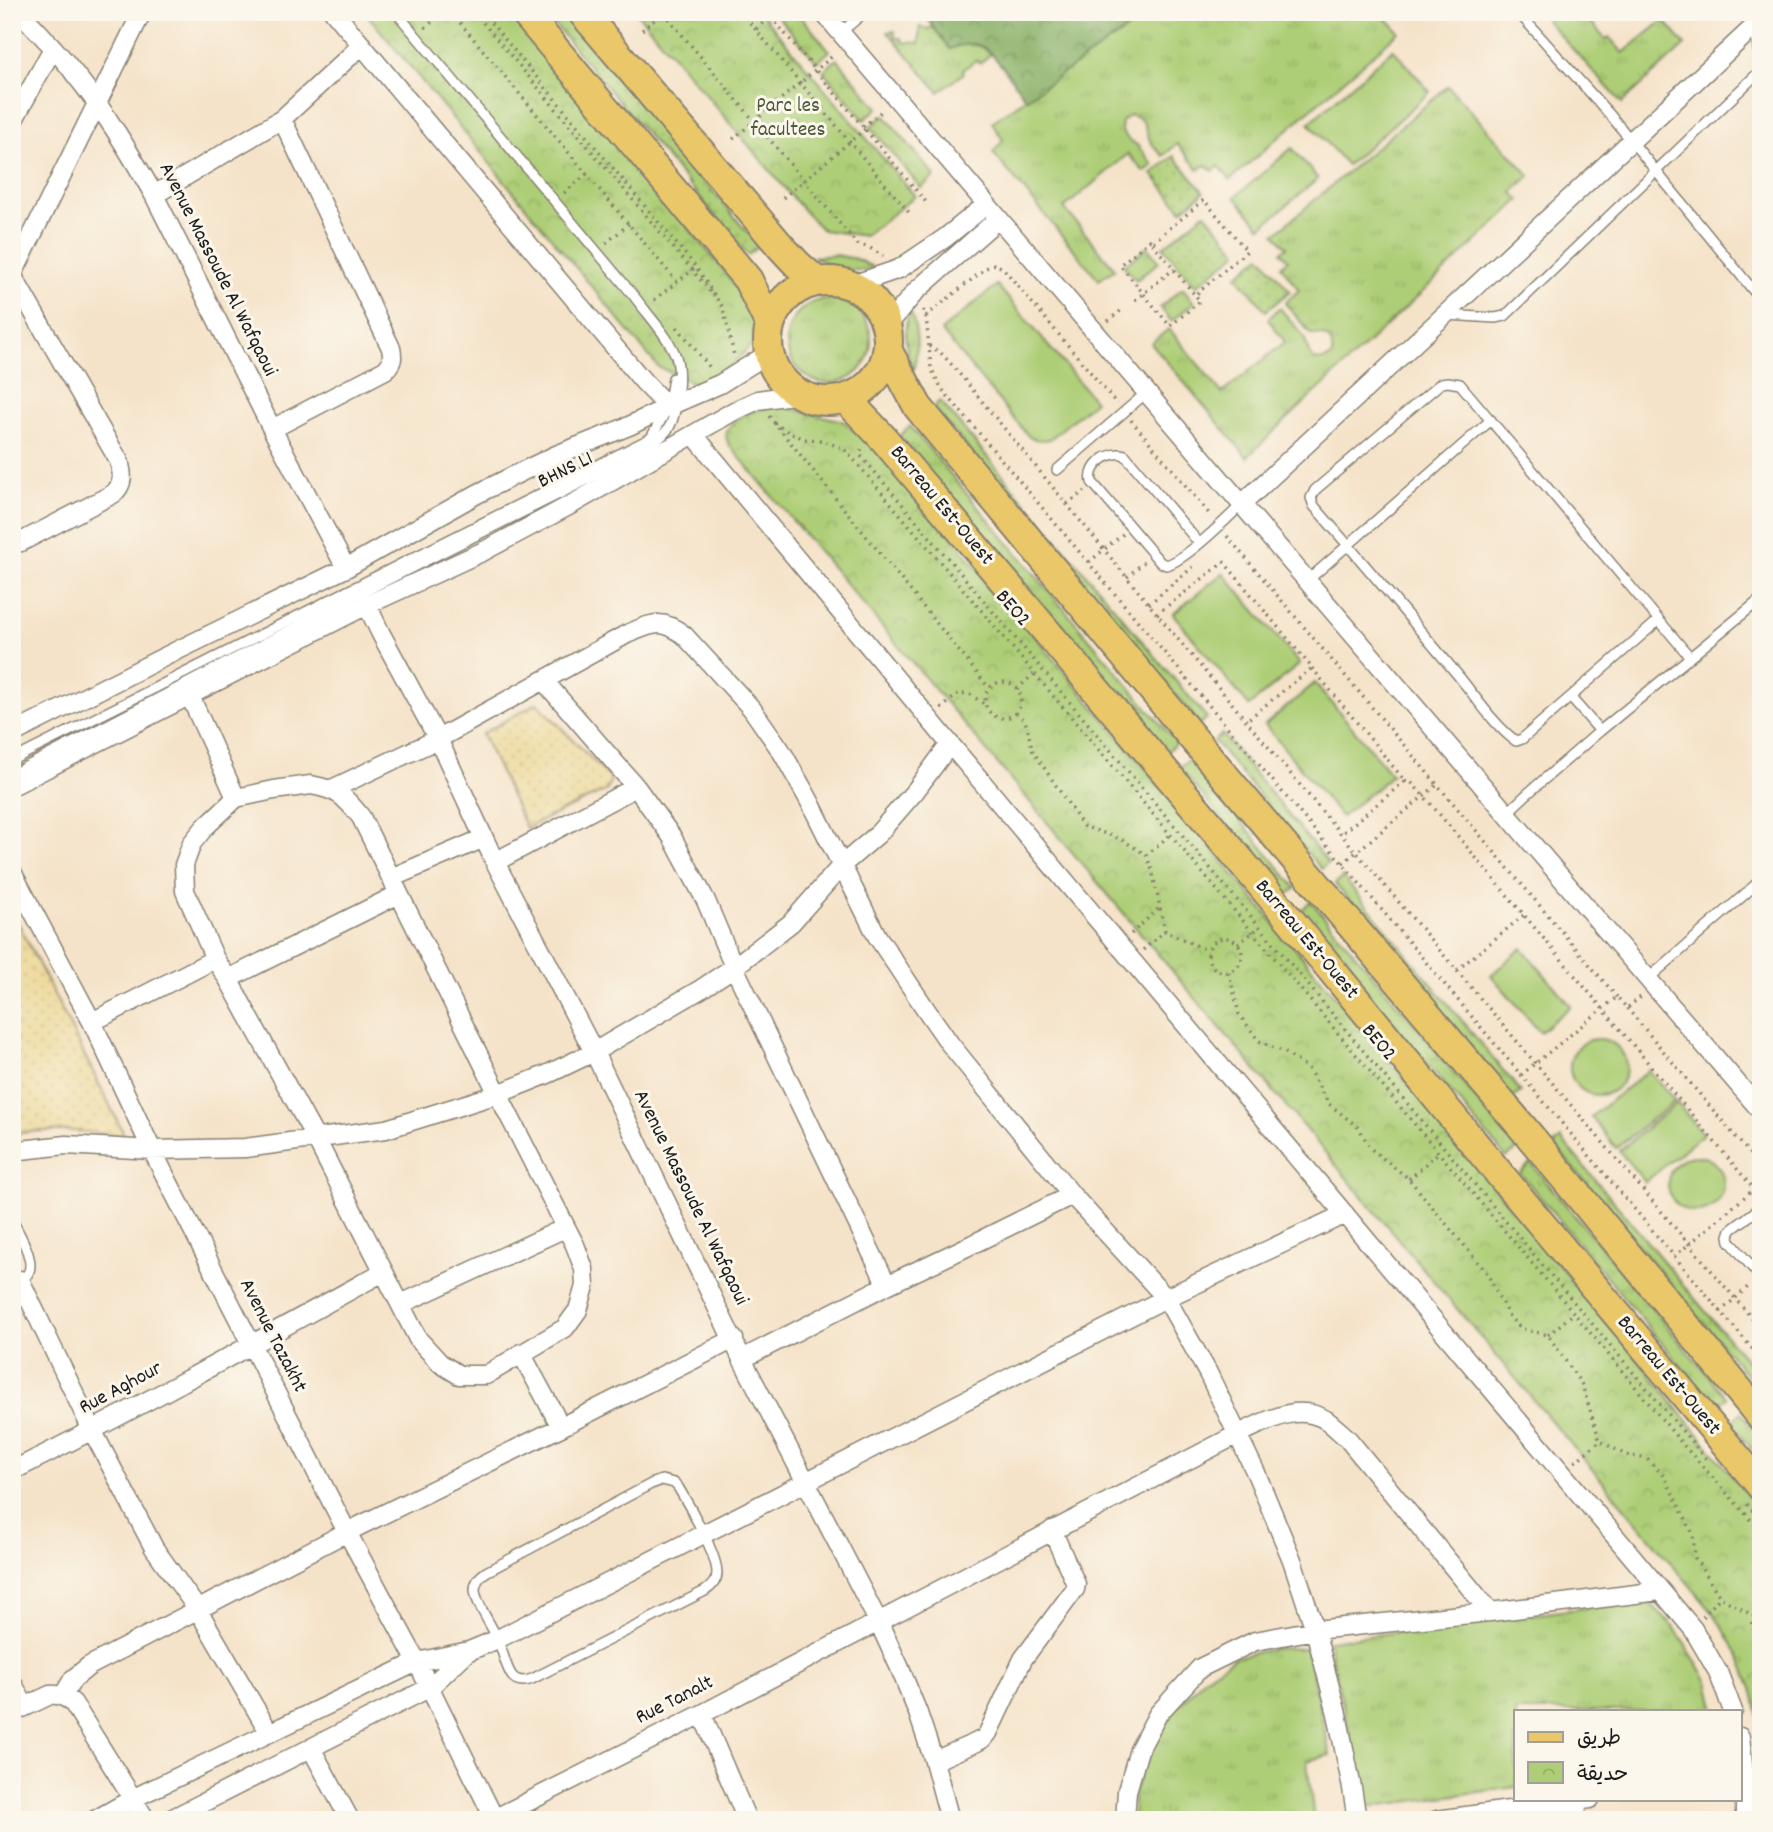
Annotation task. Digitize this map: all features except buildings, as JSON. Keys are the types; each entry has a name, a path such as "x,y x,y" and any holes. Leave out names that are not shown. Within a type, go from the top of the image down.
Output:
{"main road":[{"path":"524,12 748,280 770,325"},
{"path":"582,12 782,248 816,281"},
{"path":"816,281 841,281 852,285 874,301 882,313 888,338 885,364 869,386 858,394 854,407 799,394 780,376 769,353 770,325 776,309 787,296 816,281"},
{"name":"Barreau Est-Ouest","path":"888,338 918,407 1539,1147 1761,1417"},
{"name":"Barreau Est-Ouest","path":"854,407 1223,840 1493,1166 1752,1493"}],"street":[{"name":"Avenue Massoude Al Wafqaoui","path":"20,12 73,71 119,135 154,195 272,429 346,568"},
{"path":"12,543 17,544 32,537 113,494 122,483 123,474 119,461 12,276 142,12"},
{"path":"334,12 643,380 672,405"},
{"path":"823,12 1241,505 1761,1111"},
{"path":"1241,505 1757,23"},
{"path":"154,195 282,119 362,45"},
{"path":"12,123 53,48"},
{"path":"272,429 385,370 393,358 391,348 282,119"},
{"path":"852,285 899,269 944,238 992,212"},
{"path":"888,338 916,291 992,212"},
{"path":"12,734 346,568 517,474 720,384 769,353"},
{"path":"12,786 367,605 484,551 731,413 758,400 799,394"},
{"path":"694,435 1693,1629 1718,1672 1733,1710"},
{"name":"Avenue Massoude Al Wafqaoui","path":"367,605 438,739 495,862 594,1052 742,1359 878,1621 904,1678 934,1761 950,1820"},
{"path":"332,789 438,739 646,626 664,623 674,627 718,671 752,709 782,752 877,936 950,1044 1072,1195 1166,1298 1208,1373 1256,1473 1292,1560 1315,1630 1337,1714 1357,1820"},
{"path":"544,681 636,787 672,837 706,901 734,967 887,1285"},
{"path":"190,696 236,798"},
{"path":"12,1151 66,1146 152,1150 245,1148 386,1129 498,1094 548,1074 594,1052 734,967 791,923 842,865 885,826 950,744"},
{"path":"311,785 332,789 349,802 361,817 575,1245 584,1269 585,1286 578,1310 565,1328 486,1375 459,1376 440,1363 418,1339 316,1139 215,959 185,891 184,865 192,843 236,798 311,785"},
{"path":"495,862 636,787"},
{"path":"228,979 484,838"},
{"name":"Avenue Tazakht","path":"12,872 92,1022 152,1150 347,1532 417,1662 494,1819"},
{"path":"92,1022 215,959"},
{"path":"742,1359 1072,1195"},
{"path":"95,1820 134,1798 417,1662 469,1651 498,1639 1166,1298 1345,1214"},
{"path":"401,1304 565,1228"},
{"name":"Rue Aghour","path":"12,1471 383,1272"},
{"path":"20,1280 92,1430 154,1548 198,1610 269,1732"},
{"path":"63,1696 73,1679 89,1666 347,1532 734,1339"},
{"path":"521,1353 561,1427"},
{"name":"Rue Tanalt","path":"494,1819 702,1714 1238,1434 1287,1413 1305,1412 1325,1420 1347,1438 1490,1612"},
{"path":"934,1761 984,1738 1023,1659 1074,1589 1076,1584 1052,1530"},
{"path":"1125,1820 1127,1791 1139,1750 1158,1714 1200,1668 1255,1641 1315,1630 1660,1591"},
{"path":"169,1820 429,1688 469,1651"},
{"path":"12,1682 18,1710 50,1695 63,1696 73,1703 146,1820"},
{"path":"702,1714 747,1820"},
{"path":"311,1748 351,1820"},
{"path":"1742,1781 1745,1820"},
{"path":"1437,1820 1584,1800 1576,1820"}],"lane":[{"name":"BHNS L1","path":"12,774 379,584 645,451 670,427 672,360 664,342 389,12"},
{"name":"BHNS L1","path":"12,760 651,438 672,405 678,366 676,354 663,334 396,12"},
{"path":"840,33 865,12"},
{"path":"1518,12 1611,116 1761,300"},
{"path":"1445,314 1495,318 1505,316 1758,73 1761,66 1757,23"},
{"path":"1659,620 1571,698 1522,739 1516,741 1314,506 1311,498 1315,490 1441,383 1460,384 1491,420 1659,620 1690,657"},
{"path":"1057,470 1146,393"},
{"path":"1307,581 1491,420"},
{"path":"1199,542 1125,455 1118,452 1111,454 1094,468 1090,475 1093,484 1166,565 1173,563 1220,526 1241,505"},
{"path":"1507,813 1600,731 1761,599"},
{"path":"1571,698 1600,731"},
{"path":"1651,982 1761,880"},
{"path":"1759,1213 1731,1230 1729,1236 1730,1241 1760,1277"},
{"path":"12,1220 30,1263 28,1275 20,1280"},
{"path":"662,1480 678,1487 704,1535 717,1574 710,1588 532,1679 523,1681 514,1678 476,1593 476,1583 482,1575 662,1480"}],"path":[{"path":"425,28 444,12"},
{"path":"451,12 677,282"},
{"path":"474,12 694,269 723,308"},
{"path":"654,12 658,17"},
{"path":"642,30 664,12 857,244 870,248"},
{"path":"741,12 911,215"},
{"path":"766,12 926,202"},
{"path":"755,29 776,12"},
{"path":"733,139 835,54"},
{"path":"783,198 850,142 883,110"},
{"path":"564,192 587,174"},
{"path":"1152,243 1204,200 1247,251 1195,295"},
{"path":"606,243 629,224"},
{"path":"1150,240 1152,243 1200,301 1170,326 1120,265 1150,240"},
{"path":"926,316 986,268 994,264 1003,268 1761,1167"},
{"path":"654,300 694,269"},
{"path":"1135,300 1174,269"},
{"path":"916,291 926,316 931,368 941,388 1761,1359"},
{"path":"929,346 953,366 1356,852 1761,1329"},
{"name":"BEO2","path":"854,407 861,456 1260,926 1708,1461"},
{"path":"989,688 774,423 805,439 820,440 843,448 855,461 1685,1447 1761,1531"},
{"path":"1067,504 1093,484"},
{"path":"1089,562 1131,527"},
{"path":"1220,545 1229,537"},
{"path":"1127,577 1154,554"},
{"path":"1149,604 1201,560"},
{"path":"1157,614 1224,562 1405,781 1411,782 1423,796 1754,1189"},
{"path":"1173,563 1192,587"},
{"path":"1246,720 1312,668"},
{"path":"1017,689 1034,674"},
{"path":"930,719 959,693 971,695 998,718 1016,713 1021,701 1017,689 1006,682 993,684 989,688 984,699 985,706"},
{"path":"1016,713 1025,720 1033,751 1083,826 1121,839 1146,855 1166,931"},
{"path":"1341,834 1405,781"},
{"path":"1343,863 1437,785"},
{"path":"1146,855 1170,835"},
{"path":"1119,946 1160,907"},
{"path":"1457,970 1524,915"},
{"path":"1238,944 1260,926"},
{"path":"1166,931 1208,951"},
{"path":"1132,961 1166,931"},
{"path":"1221,937 1233,939 1242,952 1242,958 1234,970 1222,972 1209,963 1208,951 1211,944 1221,937"},
{"path":"1228,972 1238,1014 1259,1041 1284,1052 1308,1068 1329,1104 1359,1128 1370,1148 1409,1179 1487,1273 1509,1317 1522,1329 1548,1335 1582,1385 1600,1441 1626,1455 1647,1459 1664,1476 1693,1534 1695,1558 1720,1597 1754,1616"},
{"path":"1627,1008 1651,982"},
{"path":"1521,1075 1617,997"},
{"path":"1409,1179 1438,1153"},
{"path":"1674,1257 1761,1183"},
{"path":"1720,1312 1760,1277"},
{"path":"1548,1335 1574,1313"},
{"path":"1562,1473 1600,1441"},
{"path":"1752,1493 1761,1520"},
{"path":"1693,1629 1720,1597"},
{"path":"1761,1611 1754,1616 1752,1622 1755,1634 1761,1638"}],"green space":[{"path":"365,12 508,12 722,268 753,314 754,341 742,355 728,367 696,384 658,367"},
{"path":"544,12 563,12 759,246 748,255"},
{"name":"Parc les facultees","path":"636,12 760,12 915,196 865,236 823,230"},
{"path":"783,12 797,12 830,51 817,62 778,17"},
{"path":"922,12 1152,12 1026,99 988,50 970,44 950,49"},
{"path":"1152,12 1381,12 1399,32 1230,180 1219,166 1213,171 1206,165 1199,170 1177,144 1163,156 1151,142 1140,119 1130,115 1122,121 1121,130 1153,165 1144,172 1128,154 1064,208 1115,269 1099,280 993,153 1003,140 992,122"},
{"path":"1554,12 1586,12 1591,18 1589,20 1605,39 1609,37 1623,53 1664,20 1685,45 1622,103 1546,20"},
{"path":"920,27 933,27 950,49 972,44 991,54 980,63 976,60 939,92 888,32 895,31 895,38 902,38 902,42 919,43"},
{"path":"1393,49 1430,92 1347,165 1309,123"},
{"path":"837,59 878,108 864,120 823,71"},
{"path":"1448,86 1530,176 1512,192 1520,200 1247,457 1151,343 1169,329 1222,393 1285,342 1268,319 1280,308 1303,337 1313,358 1318,361 1332,356 1332,345 1328,339 1311,334 1285,303 1299,290 1281,266 1288,260 1281,252 1287,247 1275,234"},
{"path":"884,115 935,176 921,188 870,127"},
{"path":"1292,148 1318,179 1261,227 1235,197"},
{"path":"1174,156 1204,192 1182,210 1152,174"},
{"path":"1205,213 1238,252 1196,286 1163,247"},
{"path":"1147,247 1159,262 1136,280 1124,266"},
{"path":"835,255 856,259 877,269 844,269 814,257"},
{"path":"1261,256 1290,291 1266,311 1237,276"},
{"path":"997,285 1095,401 1050,439 1029,437 941,331"},
{"path":"1183,288 1194,303 1171,321 1160,307"},
{"path":"829,299 845,302 859,311 868,325 871,341 868,357 859,371 845,380 829,383 813,380 799,371 790,357 787,341 790,325 799,311 813,302"},
{"path":"910,310 917,340 913,371 905,340"},
{"path":"940,401 1207,718 1200,724 933,407"},
{"path":"779,406 843,421 876,448 902,477 1631,1351 1761,1511 1761,1738 1752,1688 1732,1643 1714,1614 730,446 726,437 733,423 761,409"},
{"path":"910,426 1177,743 1166,752 899,436"},
{"path":"1223,573 1300,664 1249,706 1173,614"},
{"path":"1315,683 1392,775 1341,817 1265,725"},
{"path":"1222,734 1328,863 1321,869 1214,741"},
{"path":"1190,759 1296,888 1286,896 1179,767"},
{"path":"1343,877 1521,1092 1513,1098 1335,884"},
{"path":"1311,901 1518,1149 1506,1158 1300,911"},
{"path":"1522,948 1571,1006 1540,1032 1491,975"},
{"path":"1592,1039 1604,1039 1614,1043 1622,1051 1626,1067 1622,1083 1614,1091 1604,1095 1592,1095 1582,1091 1574,1083 1570,1073 1570,1061 1574,1051 1582,1043"},
{"path":"1649,1070 1675,1101 1616,1148 1591,1117"},
{"path":"1677,1103 1703,1134 1645,1182 1619,1151"},
{"path":"1561,1139 1757,1373 1750,1379 1554,1145"},
{"path":"1690,1156 1702,1156 1712,1160 1720,1168 1724,1184 1720,1200 1712,1208 1702,1212 1690,1212 1680,1208 1672,1200 1668,1190 1668,1178 1672,1168 1680,1160"},
{"path":"1531,1163 1727,1398 1715,1407 1520,1173"},
{"path":"1741,1413 1761,1437 1761,1460 1730,1423"},
{"path":"1647,1600 1674,1627 1708,1681 1715,1710 1514,1710 1514,1787 1366,1807 1328,1641"},
{"path":"1277,1648 1307,1649 1330,1755 1307,1761 1314,1820 1133,1820 1134,1793 1146,1756 1170,1715 1204,1678 1235,1657"}],"sand":[{"path":"537,703 611,779 607,790 526,828 482,734"},
{"path":"12,911 125,1136 68,1131 12,1134"}]}
